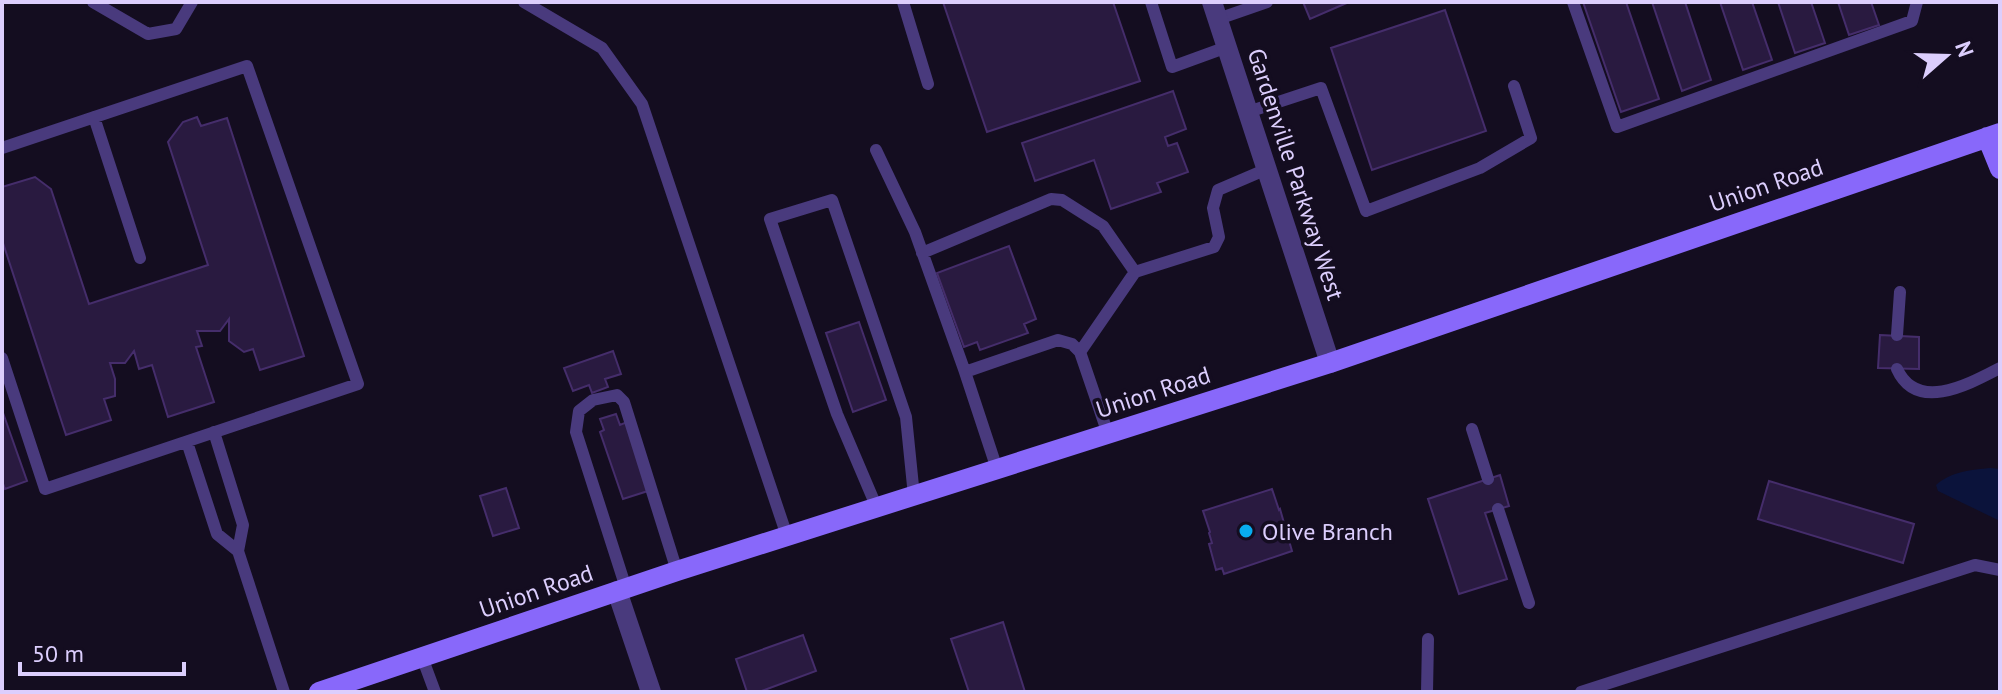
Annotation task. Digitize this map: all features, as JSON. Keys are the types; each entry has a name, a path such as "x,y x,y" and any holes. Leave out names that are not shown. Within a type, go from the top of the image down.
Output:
{"main road":[{"name":"Union Road","path":"319,692 677,571 1330,363 1993,135"},
{"path":"1993,135 2000,169"}],"street":[{"name":"Gardenville Parkway West","path":"1215,10 1330,363"},
{"path":"622,589 651,692"}],"lane":[{"path":"93,2 148,34 176,29 192,2"},
{"path":"524,2 602,48 642,104 787,536"},
{"path":"903,2 928,84"},
{"path":"1151,2 1172,67 1227,47"},
{"path":"1215,10 1267,2"},
{"path":"1573,2 1617,127 1912,21 1917,2"},
{"path":"2,148 247,66 358,384 45,489 2,358"},
{"path":"1248,112 1321,88 1366,211 1480,168 1531,138 1514,86"},
{"path":"94,117 140,258"},
{"path":"876,150 915,232 997,469"},
{"path":"1080,352 1135,272 1214,247 1219,237 1213,208 1218,190 1267,169"},
{"path":"922,253 1051,199 1062,200 1103,226 1135,272"},
{"path":"877,508 837,414 770,219 832,200 906,417 914,496"},
{"path":"1897,335 1900,292"},
{"path":"965,372 1058,340 1072,344 1080,352 1108,434"},
{"path":"1897,369 1911,388 1936,392 1956,389 2000,368"},
{"path":"622,589 576,432 579,411 593,400 617,395 624,402 677,571"},
{"path":"1472,429 1488,479"},
{"path":"214,432 243,525 238,551 284,692"},
{"path":"187,442 217,534 238,551"},
{"path":"1498,509 1529,603"},
{"path":"1581,692 1975,565 2000,570"},
{"path":"1427,692 1428,639"},
{"path":"422,657 435,692"}],"shaded area":[{"path":"2000,469 2000,521 1938,491 1936,485 1949,477"}],"building":[{"path":"943,2 1113,2 1140,81 987,132"},
{"path":"1303,2 1349,2 1310,19"},
{"path":"1583,2 1626,2 1659,99 1621,112"},
{"path":"1652,2 1685,2 1711,80 1682,91"},
{"path":"1720,2 1752,2 1772,60 1743,70"},
{"path":"1778,2 1811,2 1825,43 1795,53"},
{"path":"1838,2 1871,2 1879,25 1849,35"},
{"path":"1445,10 1486,131 1372,170 1331,48"},
{"path":"1173,91 1186,129 1165,137 1168,146 1177,143 1188,172 1157,183 1161,192 1111,209 1094,160 1035,181 1022,143"},
{"path":"197,117 201,126 227,118 304,356 260,370 253,349 244,352 229,341 229,319 220,331 197,331 202,346 196,347 214,402 168,417 152,365 139,369 134,351 125,363 110,363 115,379 115,396 104,399 111,420 66,435 2,240 2,187 35,177 51,189 89,304 208,265 168,142 183,122"},
{"path":"1009,246 1036,319 1024,324 1028,333 980,350 977,342 964,347 937,273"},
{"path":"859,322 886,400 853,412 826,333"},
{"path":"1880,335 1919,337 1919,369 1878,368"},
{"path":"613,351 621,374 605,379 608,387 592,393 589,385 573,391 564,368"},
{"path":"2,410 27,481 5,489 2,481"},
{"path":"616,414 620,425 627,422 651,490 623,499 600,432 604,430 600,419"},
{"path":"1500,475 1509,506 1485,513 1507,579 1459,594 1428,499"},
{"path":"1769,481 1914,524 1903,563 1758,519"},
{"path":"506,488 519,528 493,536 480,496"},
{"path":"1272,489 1292,551 1224,574 1222,568 1216,570 1203,511"},
{"path":"1003,622 1025,692 969,692 951,639"},
{"path":"803,635 816,671 759,692 747,692 736,659"}],"place":[{"name":"Olive Branch","path":"1246,531"}]}
